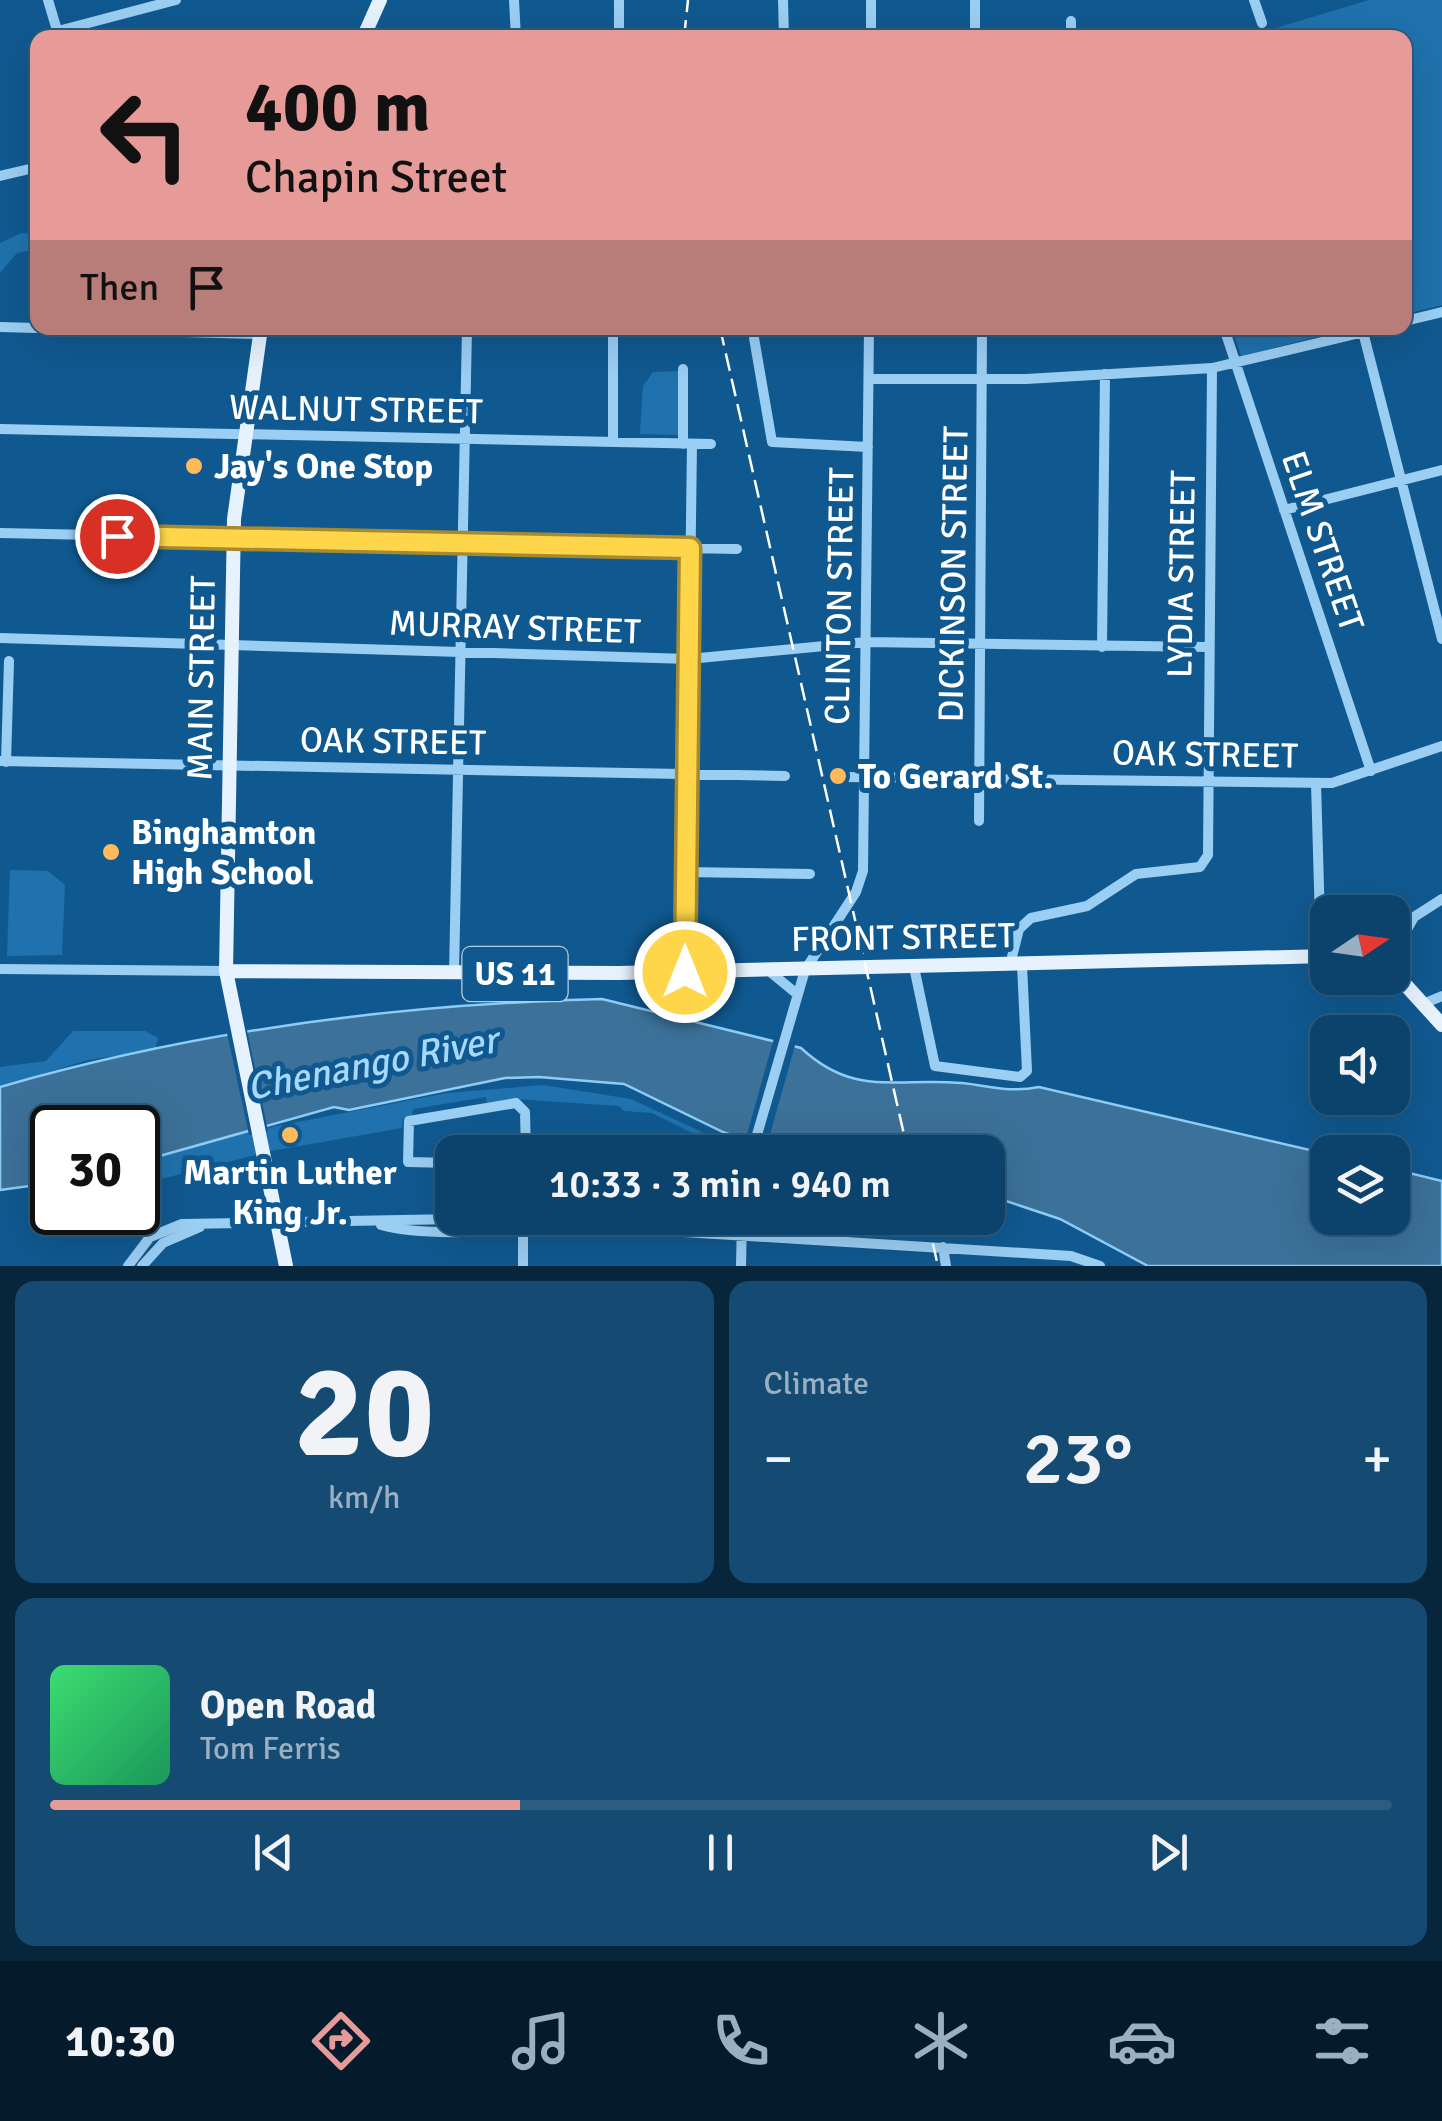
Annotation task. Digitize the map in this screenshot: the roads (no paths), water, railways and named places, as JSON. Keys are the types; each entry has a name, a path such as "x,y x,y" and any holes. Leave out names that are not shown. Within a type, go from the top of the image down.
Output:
{"main road":[{"path":"367,30 380,0"},
{"name":"MAIN STREET","path":"260,335 243,434 233,538 226,971 286,1266"},
{"name":"FRONT STREET","path":"226,971 685,972 1310,956"},
{"path":"1410,988 1442,1025"}],"street":[{"path":"48,0 58,30"},
{"path":"73,30 176,0"},
{"path":"514,0 516,30"},
{"path":"618,30 619,0"},
{"path":"782,0 784,30"},
{"path":"871,0 871,30"},
{"path":"974,30 975,0"},
{"path":"1254,0 1262,23"},
{"path":"1070,30 1071,21"},
{"path":"0,176 30,169"},
{"path":"1412,319 1442,312"},
{"path":"0,327 30,327"},
{"path":"454,974 467,335"},
{"path":"612,335 612,441"},
{"name":"CLINTON STREET","path":"805,970 858,888 863,865 869,335"},
{"name":"DICKINSON STREET","path":"979,821 982,335"},
{"name":"ELM STREET","path":"1226,335 1371,771"},
{"path":"869,379 982,380 1212,368 1351,335"},
{"path":"1364,335 1442,639"},
{"path":"754,338 772,442 868,447"},
{"name":"LYDIA STREET","path":"1016,965 1019,929 1031,918 1088,906 1136,874 1200,867 1208,855 1212,368"},
{"path":"684,369 690,548 685,972"},
{"path":"1102,647 1105,374"},
{"name":"WALNUT STREET","path":"0,429 711,444"},
{"path":"1284,510 1442,470"},
{"path":"0,533 736,549"},
{"name":"MURRAY STREET","path":"0,638 689,659 866,642 1208,648"},
{"path":"3,762 9,661"},
{"name":"OAK STREET","path":"842,776 1316,783 1371,771 1442,746"},
{"name":"OAK STREET","path":"3,762 785,776"},
{"path":"1316,783 1321,895"},
{"path":"686,872 810,874"},
{"path":"1410,926 1417,914 1442,899"},
{"path":"914,967 935,1066 1020,1077 1027,1071 1016,965"},
{"name":"FRONT STREET","path":"0,969 226,971"},
{"path":"768,970 797,994"},
{"path":"757,1135 805,970"},
{"path":"1425,1003 1442,996"},
{"path":"435,1164 409,1163 408,1122 510,1103 522,1106 525,1135"},
{"path":"128,1266 156,1233 182,1224 200,1227 435,1221"},
{"path":"142,1266 166,1241 200,1227"},
{"path":"523,1235 523,1266"},
{"path":"741,1266 742,1235"},
{"path":"769,1235 1071,1256 1100,1266"},
{"path":"944,1248 946,1266"}],"water":[{"name":"Chenango River","path":"602,999 801,1048 821,1064 858,1079 1010,1089 1039,1087 1310,1150 1310,1235 1410,1235 1410,1173 1442,1181 1442,1266 1148,1266 1060,1219 1005,1201 1005,1135 732,1135 624,1084 539,1077 505,1078 349,1110 334,1107 160,1156 160,1105 30,1105 30,1186 0,1190 0,1087 73,1067 223,1036 374,1014"}],"railway":[{"path":"685,30 688,0"},
{"path":"722,335 904,1135"},
{"path":"931,1235 938,1266"}],"place":[{"name":"Jay's One Stop","path":"194,466"},
{"name":"To Gerard St.","path":"838,776"},
{"name":"Binghamton High School","path":"111,852"},
{"name":"Martin Luther King Jr.","path":"290,1135"}]}
